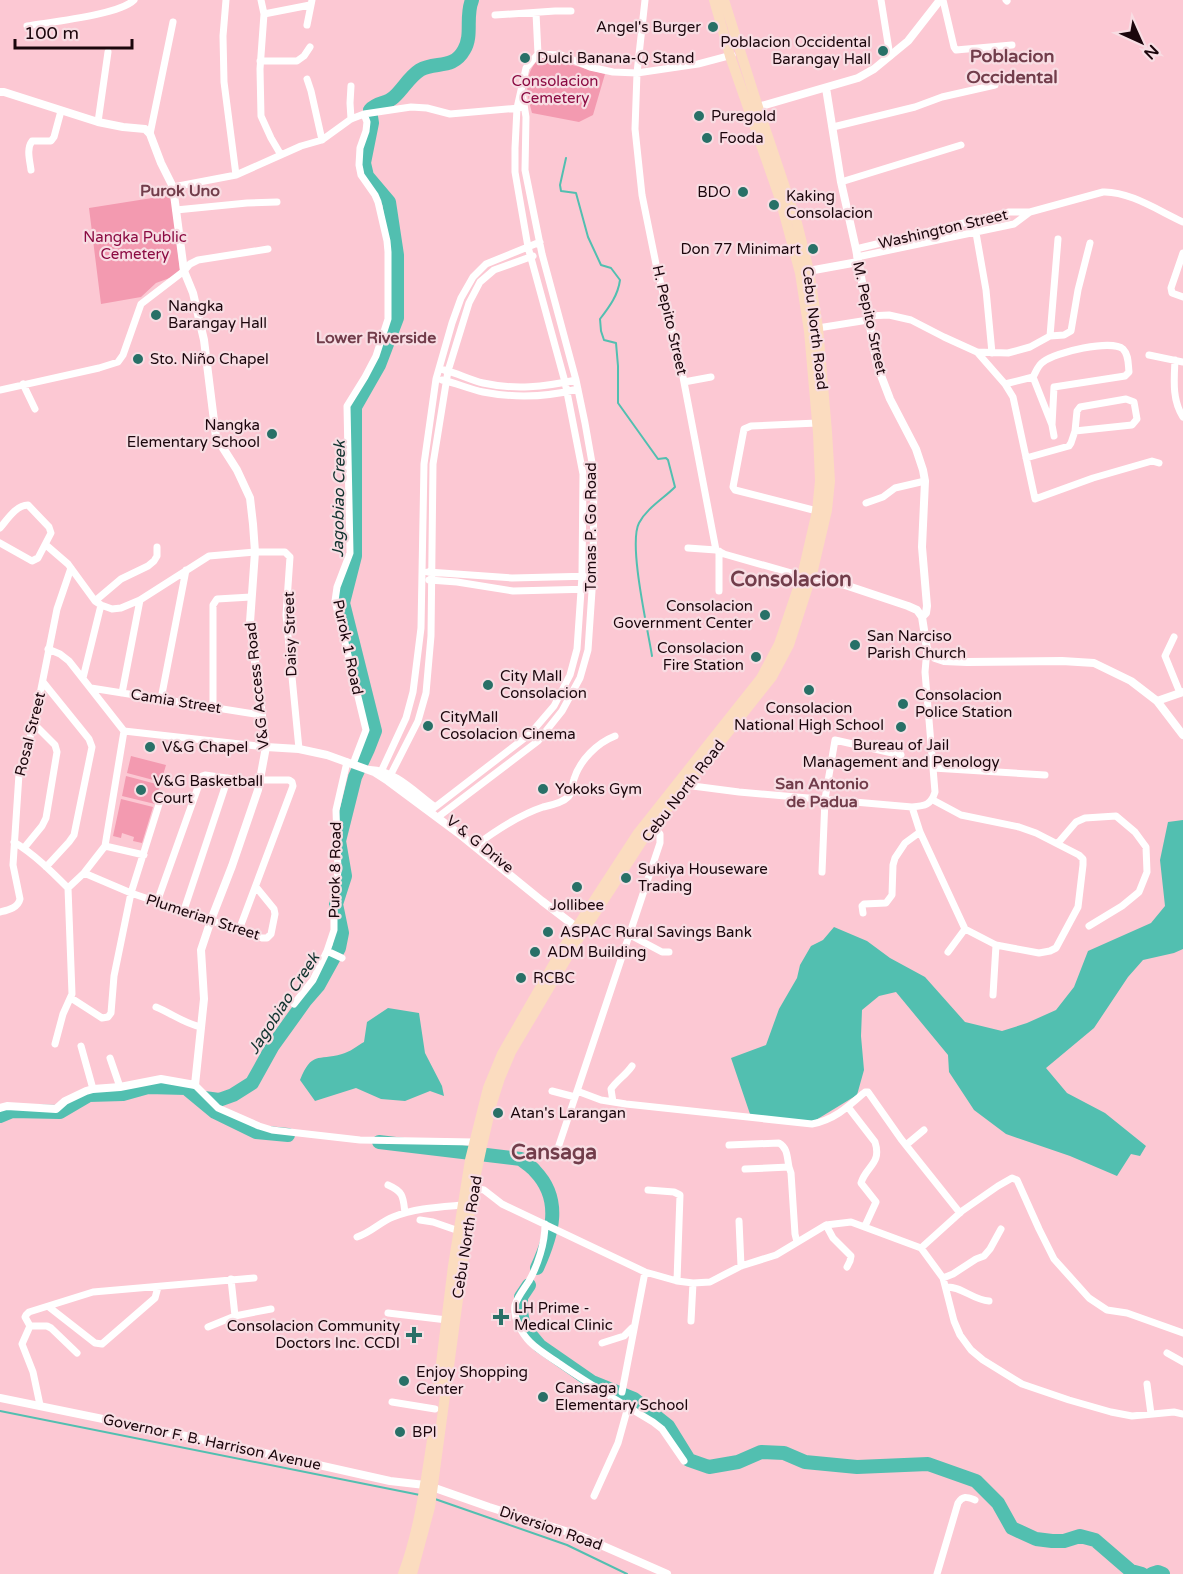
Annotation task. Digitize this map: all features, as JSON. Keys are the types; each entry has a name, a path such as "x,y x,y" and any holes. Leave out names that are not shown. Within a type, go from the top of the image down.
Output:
{"main road":[{"name":"Cebu North Road","path":"581,928 681,785 761,678 779,644 806,578 827,510 830,481 821,429 804,272 795,215 758,107 714,0"},
{"name":"Cebu North Road","path":"724,0 735,54 804,272 818,327 820,481 806,578"},
{"name":"Cebu North Road","path":"428,1488 473,1188 476,1144 488,1088 506,1045 581,928 638,833 681,785"},
{"name":"Cebu North Road","path":"412,1574 426,1506 435,1409 462,1205 474,1161"},
{"name":"Cebu North Road","path":"403,1574 426,1506"}],"street":[{"path":"27,27 109,12 130,4 134,0"},
{"path":"226,0 223,36 224,81 236,175"},
{"path":"261,0 264,14 260,61 261,116 281,155"},
{"name":"H. Pepito Street","path":"645,0 637,73 635,129 642,195 684,382 717,550 719,591"},
{"path":"881,0 890,56"},
{"path":"758,107 858,78 874,69 908,41 941,0"},
{"path":"941,0 956,50 1012,45"},
{"path":"264,14 311,2 307,25"},
{"path":"495,15 571,11"},
{"path":"536,13 538,54 561,55 591,67 613,72 637,73 698,64 735,54"},
{"path":"150,134 173,22"},
{"path":"260,61 297,61 310,47"},
{"path":"98,122 108,52"},
{"name":"Tomas P. Go Road","path":"440,816 538,741 562,711 580,678 588,650 593,576 594,474 576,380 542,254 525,170 521,89 526,68 538,54"},
{"path":"307,79 322,140"},
{"path":"833,127 995,85"},
{"path":"351,86 351,119"},
{"name":"M. Pepito Street","path":"826,88 841,182 877,365 890,399 916,449 925,481 922,547 927,606 926,613 922,617 927,649 925,672 935,792 933,800"},
{"path":"0,92 98,122 145,129 150,134 161,164 173,187 236,175 301,146 322,140 351,119 378,111 411,107 427,108 450,114 521,108"},
{"name":"Tomas P. Go Road","path":"432,810 530,734 554,706 570,675 577,649 582,576 583,474 565,382 528,247 515,172 515,148 521,108"},
{"path":"31,170 29,143 51,141 61,111"},
{"name":"Purok 1 Road","path":"359,766 366,730 335,601 337,587 350,554 347,406 376,356 388,319 387,241 378,202 361,175 359,165 360,148 367,122 366,114"},
{"path":"841,182 961,145"},
{"name":"V&G Access Road","path":"173,187 184,271 192,288 204,340 216,437 237,470 249,498 255,552 249,622 266,747 261,780 201,950 204,999 198,1088"},
{"path":"1030,212 1112,191 1128,196 1183,222"},
{"path":"176,210 277,202"},
{"name":"Washington Street","path":"857,256 1002,214 1030,212"},
{"name":"Washington Street","path":"857,256 1014,224 1030,212"},
{"path":"1002,214 1005,226"},
{"path":"976,233 986,290 992,353"},
{"path":"1050,336 1059,239"},
{"path":"381,773 406,718 413,692 421,628 423,464 436,379 452,323 461,298 473,277 486,264 540,242"},
{"path":"818,327 889,315 911,320 977,352 1008,353 1030,347 1050,336 1064,335 1071,331 1078,290 1090,243"},
{"path":"0,390 118,362 123,355 141,304 190,264 198,260 268,249"},
{"path":"1183,253 1173,282 1172,293 1183,297"},
{"path":"390,778 418,721 426,693 431,636 432,464 448,371 469,303 480,282 494,270 542,254"},
{"path":"804,272 857,256"},
{"path":"1005,384 1033,377 1042,362 1054,356 1094,345 1120,347 1127,354 1129,372 1125,376 1054,387 1052,425"},
{"path":"977,352 1005,384 1013,397 1035,499 1093,478 1152,461 1159,463"},
{"path":"1149,355 1183,362"},
{"path":"1175,360 1173,387 1178,409 1183,417"},
{"path":"439,369 482,383 508,387 531,388 576,380"},
{"path":"684,382 711,376"},
{"path":"1033,377 1052,425 1054,436"},
{"path":"436,379 482,392 508,395 532,396 578,389"},
{"path":"24,384 35,409"},
{"path":"1026,458 1068,446 1075,431 1077,411 1080,406 1126,399 1134,402 1137,419 1132,425 1075,431"},
{"path":"817,511 735,490 733,487 744,429 750,426 821,429"},
{"path":"866,503 896,488 925,481"},
{"path":"0,528 20,506 25,504 51,533 38,558 32,561 0,543"},
{"path":"46,545 68,564 98,603 112,609 121,608 140,600 209,556 255,552"},
{"path":"83,678 98,603 121,579 154,561 157,556 157,547"},
{"path":"688,548 717,550 806,578 842,584 908,606 917,610 922,617"},
{"name":"Daisy Street","path":"255,552 285,552 290,557 286,615 298,749"},
{"name":"Rosal Street","path":"0,912 15,907 20,899 13,865 19,774 34,724 57,609 71,568"},
{"path":"160,699 186,570"},
{"path":"423,576 432,571 512,578 593,576"},
{"path":"423,576 432,580 513,591 592,589"},
{"path":"213,706 213,605 217,599 251,597"},
{"path":"123,693 140,600"},
{"path":"1157,701 1182,692 1166,658 1174,637"},
{"path":"48,649 60,654 83,678 124,731 266,747"},
{"path":"927,649 935,658 944,661 1094,663 1131,681 1157,701 1183,735"},
{"path":"43,682 90,739 92,747 74,835 46,867"},
{"name":"Camia Street","path":"91,688 261,715"},
{"path":"24,848 46,818 57,752 55,745 34,724"},
{"path":"68,888 84,873 105,846 124,731"},
{"path":"477,845 532,811 568,798 576,772 584,759 605,740 615,736"},
{"path":"822,872 825,799 835,740 901,755"},
{"name":"V & G Drive","path":"266,747 298,749 327,755 390,778 581,928"},
{"name":"Purok 8 Road","path":"294,1004 335,955 333,900 338,871 336,810 359,766"},
{"path":"933,768 1045,775"},
{"path":"157,902 202,776 248,781 289,780 293,786 239,930"},
{"path":"184,910 228,778"},
{"path":"681,785 912,807 933,800 961,815 1019,827 1058,843 1083,859 1078,907 1056,948 1039,953 996,945 965,930 920,832 912,807"},
{"path":"71,998 102,1018 108,1017 111,1013 114,976 131,893 160,801"},
{"path":"1058,843 1076,822 1085,818 1116,816 1135,832 1146,847 1147,872 1139,892 1122,906 1089,926"},
{"path":"557,1151 660,843 660,834 653,827"},
{"path":"863,913 864,904 886,903 892,895 895,858 905,843 920,832"},
{"path":"14,842 24,848 68,888 72,994 63,1014 55,1044"},
{"path":"105,846 144,855"},
{"name":"Plumerian Street","path":"84,873 131,893 267,938 271,934 274,909 256,886"},
{"path":"948,952 965,930"},
{"path":"630,935 662,952 669,952"},
{"path":"993,995 996,945"},
{"path":"156,1007 201,1028"},
{"path":"81,1046 93,1089"},
{"path":"110,1058 120,1086"},
{"path":"613,1102 611,1089 632,1066"},
{"path":"0,1108 7,1106 56,1109 65,1101 93,1089 161,1079 198,1088 218,1108 272,1130 360,1140 476,1144"},
{"path":"552,1091 613,1102 812,1124 830,1119 868,1092 906,1145 960,1213"},
{"path":"848,1107 875,1142 877,1148 875,1163 862,1178 861,1183 876,1202 865,1226"},
{"path":"906,1145 924,1130"},
{"path":"729,1145 779,1143 784,1146 791,1173 797,1242"},
{"path":"745,1169 789,1167"},
{"path":"921,1248 960,1213 998,1186 1015,1178 1054,1259 1089,1298 1107,1310 1127,1313 1183,1333"},
{"path":"388,1185 402,1193 405,1213"},
{"path":"473,1188 484,1190 502,1204 645,1272 693,1283 710,1282 741,1266 776,1255 826,1225 851,1222 865,1226 921,1248 943,1278 960,1335 971,1350 1006,1375 1022,1384 1111,1412 1132,1416 1174,1412 1183,1414"},
{"path":"648,1190 674,1192 680,1195 677,1281"},
{"path":"357,1237 368,1233 391,1217 414,1210 462,1205"},
{"path":"420,1220 459,1231"},
{"path":"739,1221 741,1266"},
{"path":"547,1225 538,1260 515,1306 516,1319 524,1334 531,1343 576,1375 662,1429 684,1461"},
{"path":"826,1225 833,1238 851,1256 847,1267"},
{"path":"943,1278 984,1256 1001,1228"},
{"path":"622,1392 645,1272"},
{"path":"30,1326 25,1317 29,1312 93,1292 254,1278"},
{"path":"231,1279 235,1316"},
{"path":"691,1321 693,1283"},
{"path":"945,1287 954,1286 981,1300 989,1301"},
{"path":"50,1307 95,1343 102,1344 155,1298 158,1287"},
{"path":"208,1327 235,1316 272,1309"},
{"path":"388,1313 447,1320"},
{"path":"30,1326 51,1328 77,1353"},
{"path":"30,1326 22,1344 33,1372 39,1405"},
{"path":"602,1343 624,1336 634,1326"},
{"path":"1167,1353 1183,1362"},
{"path":"1147,1384 1151,1414"},
{"name":"Governor F. B. Harrison Avenue","path":"0,1398 428,1488"},
{"path":"392,1402 435,1409"},
{"path":"594,1496 618,1443 628,1407"},
{"name":"Diversion Road","path":"428,1488 578,1534 667,1574"},
{"path":"937,1574 958,1503 962,1497 975,1500"}],"green space":[{"name":"Consolacion Cemetery","path":"539,58 547,58 605,74 593,115 579,122 532,113 527,84 530,71"},
{"name":"Nangka Public Cemetery","path":"171,195 180,270 175,276 156,283 141,297 101,304 89,208"},
{"path":"131,756 166,765 161,782 127,773"},
{"name":"V&G Basketball Court","path":"126,776 160,785 155,804 122,796"},
{"path":"121,799 153,807 142,843 133,841 134,837 122,833 121,838 113,836"}],"shaded area":[{"path":"1183,820 1183,949 1143,960 1128,977 1094,1028 1046,1068 1067,1093 1105,1113 1146,1146 1140,1156 1131,1154 1117,1176 1070,1156 1006,1134 974,1110 949,1072 948,1055 896,992 879,996 862,1010 861,1036 864,1070 857,1095 811,1123 751,1117 731,1058 766,1045 779,1009 797,978 800,965 811,946 823,940 834,927 867,941 890,958 925,977 965,1022 1002,1031 1056,1010 1074,987 1088,951 1151,923 1165,906 1160,860 1168,822"},
{"path":"388,1008 419,1013 425,1053 442,1086 444,1096 430,1091 405,1101 381,1099 356,1088 315,1101 300,1080 308,1065 316,1059 345,1053 364,1042 367,1022"}],"waterway":[{"name":"Jagobiao Creek","path":"197,1097 219,1100 233,1095 252,1083 272,1047 318,986 339,948 342,933 336,904 345,876 339,841 355,777 375,731 343,603 355,556 355,407 379,365 397,318 397,255 389,202 367,176 364,163 372,123 370,110 391,99 420,70 449,63 460,56 467,44 472,0"},
{"path":"566,158 560,185 561,191 576,193 588,237 601,265 611,268 620,280 613,300 600,319 604,340 616,343 618,403 658,459 668,460 675,487 646,513 639,523 636,534 637,567 652,656"},
{"path":"0,1116 12,1111 60,1112 89,1095 123,1094 148,1087 186,1088 215,1112 256,1132 288,1135"},
{"path":"379,1142 521,1159 530,1166 544,1182 552,1206 547,1243 537,1268"},
{"path":"529,1285 521,1297 521,1312 524,1327 540,1346 592,1382 634,1399 668,1426 689,1460 709,1467 738,1462 761,1452 784,1453 805,1462 857,1467 928,1464 976,1481 998,1503 1012,1528 1036,1539 1064,1541 1080,1536 1095,1540 1131,1571 1142,1574"},
{"path":"0,1411 420,1495"},
{"path":"435,1499 567,1545 627,1574"},
{"path":"1152,1574 1158,1572 1163,1574"}],"place":[{"name":"Angel's Burger","path":"713,27"},
{"name":"Poblacion Occidental Barangay Hall","path":"883,51"},
{"name":"Dulci Banana-Q Stand","path":"525,58"},
{"name":"Puregold","path":"699,116"},
{"name":"Fooda","path":"707,138"},
{"name":"BDO","path":"743,192"},
{"name":"Kaking Consolacion","path":"774,205"},
{"name":"Don 77 Minimart","path":"813,249"},
{"name":"Nangka Barangay Hall","path":"156,315"},
{"name":"Sto. Niño Chapel","path":"138,359"},
{"name":"Nangka Elementary School","path":"272,434"},
{"name":"Consolacion Government Center","path":"765,615"},
{"name":"San Narciso Parish Church","path":"855,645"},
{"name":"Consolacion Fire Station","path":"756,657"},
{"name":"City Mall Consolacion","path":"488,685"},
{"name":"Consolacion National High School","path":"809,690"},
{"name":"Consolacion Police Station","path":"903,704"},
{"name":"CityMall Cosolacion Cinema","path":"428,726"},
{"name":"Bureau of Jail Management and Penology","path":"901,727"},
{"name":"V&G Chapel","path":"150,747"},
{"name":"Yokoks Gym","path":"543,789"},
{"name":"V&G Basketball Court","path":"141,790"},
{"name":"Sukiya Houseware Trading","path":"626,878"},
{"name":"Jollibee","path":"577,887"},
{"name":"ASPAC Rural Savings Bank","path":"548,932"},
{"name":"ADM Building","path":"535,952"},
{"name":"RCBC","path":"521,978"},
{"name":"Atan's Larangan","path":"498,1113"},
{"name":"LH Prime - Medical Clinic","path":"501,1317"},
{"name":"Consolacion Community Doctors Inc. CCDI","path":"414,1335"},
{"name":"Enjoy Shopping Center","path":"404,1381"},
{"name":"Cansaga Elementary School","path":"543,1397"},
{"name":"BPI","path":"400,1432"}],"district":[{"name":"Poblacion Occidental","path":"1012,66"},
{"name":"Purok Uno","path":"180,190"},
{"name":"Lower Riverside","path":"376,337"},
{"name":"Consolacion","path":"791,579"},
{"name":"San Antonio de Padua","path":"822,792"},
{"name":"Cansaga","path":"554,1152"}]}
